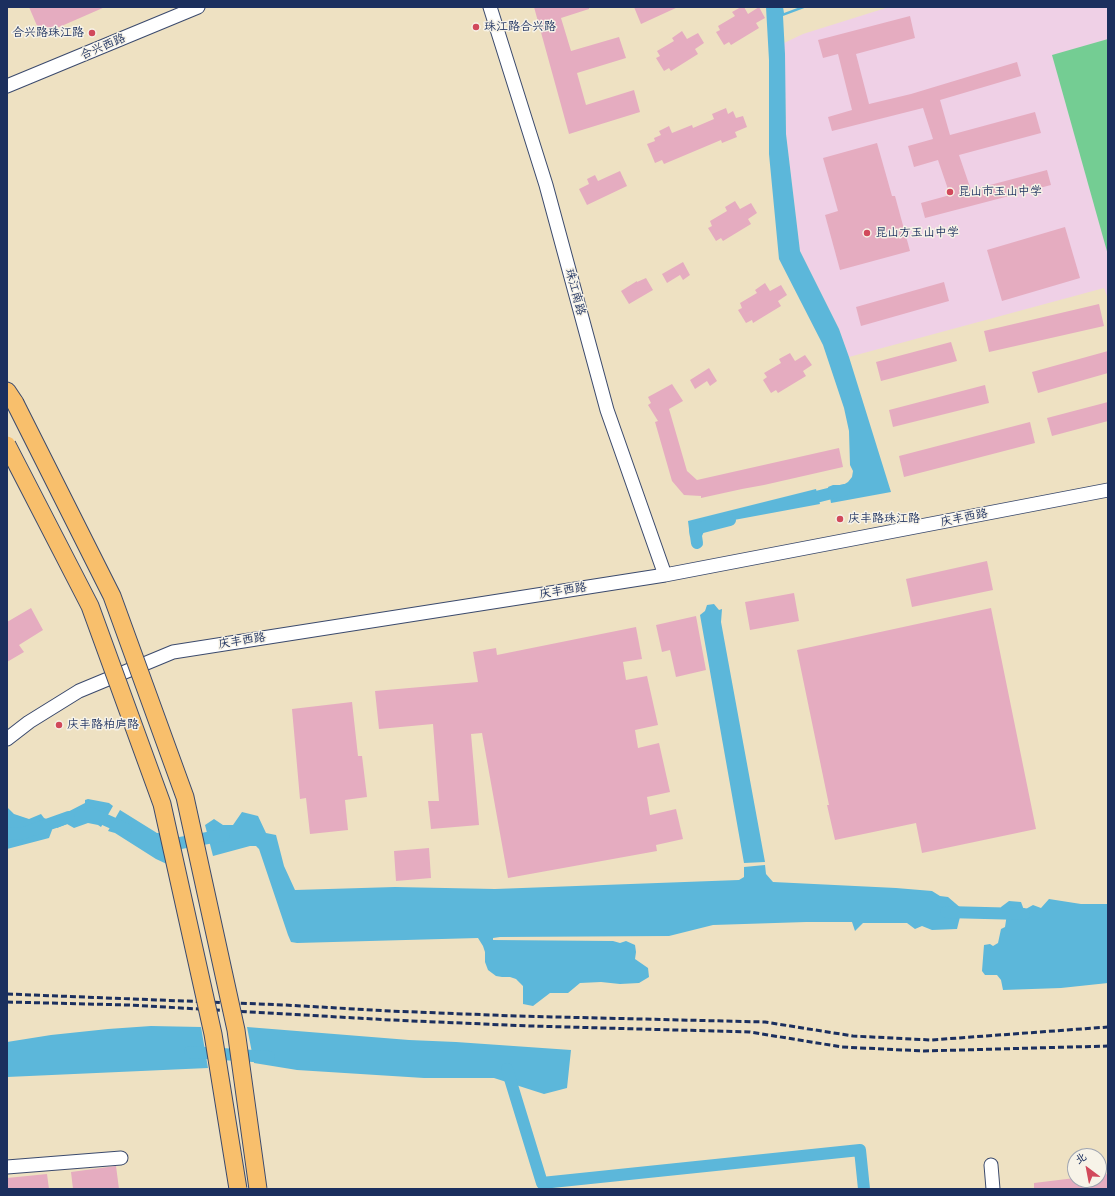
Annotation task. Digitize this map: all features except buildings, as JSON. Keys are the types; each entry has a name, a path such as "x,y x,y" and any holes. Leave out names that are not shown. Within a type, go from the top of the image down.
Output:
{"main road":[{"path":"11,397 112,596 185,797 236,1030 258,1189"},
{"path":"7,445 90,606 162,804 213,1034 238,1189"}],"street":[{"name":"合兴西路","path":"7,86 198,7"},
{"name":"珠江南路","path":"490,7 546,185 607,410 665,575"},
{"name":"庆丰西路","path":"7,739 29,722 79,691 173,652 665,575 1108,490"},
{"path":"7,1167 121,1158"},
{"path":"991,1164 993,1189"}],"shaded area":[{"name":"昆山市玉山中学","path":"889,7 1108,7 1108,299 1104,288 849,357 839,329 800,251 786,134 784,43 803,34"}],"green space":[{"path":"1108,39 1108,255 1052,55"}],"water":[{"path":"766,7 783,7 784,13 800,7 807,7 783,16 786,134 800,251 839,329 891,492 831,503 828,487 833,485 843,485 852,477 853,471 850,465 849,431 844,408 823,345 779,259 769,154 769,60"},
{"path":"816,489 820,504 707,525 702,536 690,537 688,521"},
{"path":"714,604 719,610 722,609 721,622 765,862 744,863 700,615 705,611 707,605"},
{"path":"88,799 109,803 113,806 101,827 88,823 74,828 67,824 57,828 54,819 85,803 85,800"},
{"path":"7,807 14,814 29,819 41,814 44,818 49,820 52,830 49,838 7,849"},
{"path":"120,810 157,833 162,833 169,865 156,859 115,833 108,831"},
{"path":"242,812 258,816 266,833 276,835 284,866 295,890 395,887 495,889 739,880 744,877 744,867 765,865 766,874 773,882 932,891 940,896 948,897 962,909 957,929 932,930 922,926 915,929 907,923 863,923 855,931 852,922 806,922 713,925 669,936 493,938 493,940 613,941 620,943 626,941 635,945 635,959 648,968 649,977 639,983 580,983 568,993 550,993 533,1006 523,1004 523,986 516,979 496,976 488,970 485,962 485,952 478,938 291,942 259,849 256,846 250,846 213,856 205,825 214,819 223,825 233,825"},
{"path":"1049,899 1081,904 1108,904 1108,983 1061,988 1003,990 1001,980 997,975 985,975 982,971 984,945 990,944 993,946 998,943 1001,929 1005,927 1007,914 999,914 1001,907 1009,901 1021,902 1024,910 1033,905 1041,908"},
{"path":"151,1026 201,1027 208,1068 7,1077 7,1042 51,1035"},
{"path":"247,1027 409,1040 571,1050 567,1088 544,1094 494,1078 424,1078 297,1070 254,1063"}],"waterway":[{"path":"804,500 844,490"},
{"path":"697,543 695,529 730,520"},
{"path":"90,813 126,829"},
{"path":"7,834 24,833 69,817"},
{"path":"164,846 224,835"},
{"path":"946,912 1024,914"},
{"path":"190,1052 269,1057"},
{"path":"507,1069 542,1183 860,1150 864,1189"}],"railway":[{"path":"7,994 516,1016 765,1022 853,1036 931,1040 1108,1027"},
{"path":"7,1002 129,1005 391,1020 530,1026 750,1032 842,1047 924,1051 1108,1046"}],"place":[{"name":"珠江路合兴路","path":"476,27"},
{"name":"合兴路珠江路","path":"92,33"},
{"name":"昆山市玉山中学","path":"950,192"},
{"name":"昆山方玉山中学","path":"867,233"},
{"name":"庆丰路珠江路","path":"840,519"},
{"name":"庆丰路柏庐路","path":"59,725"}]}
